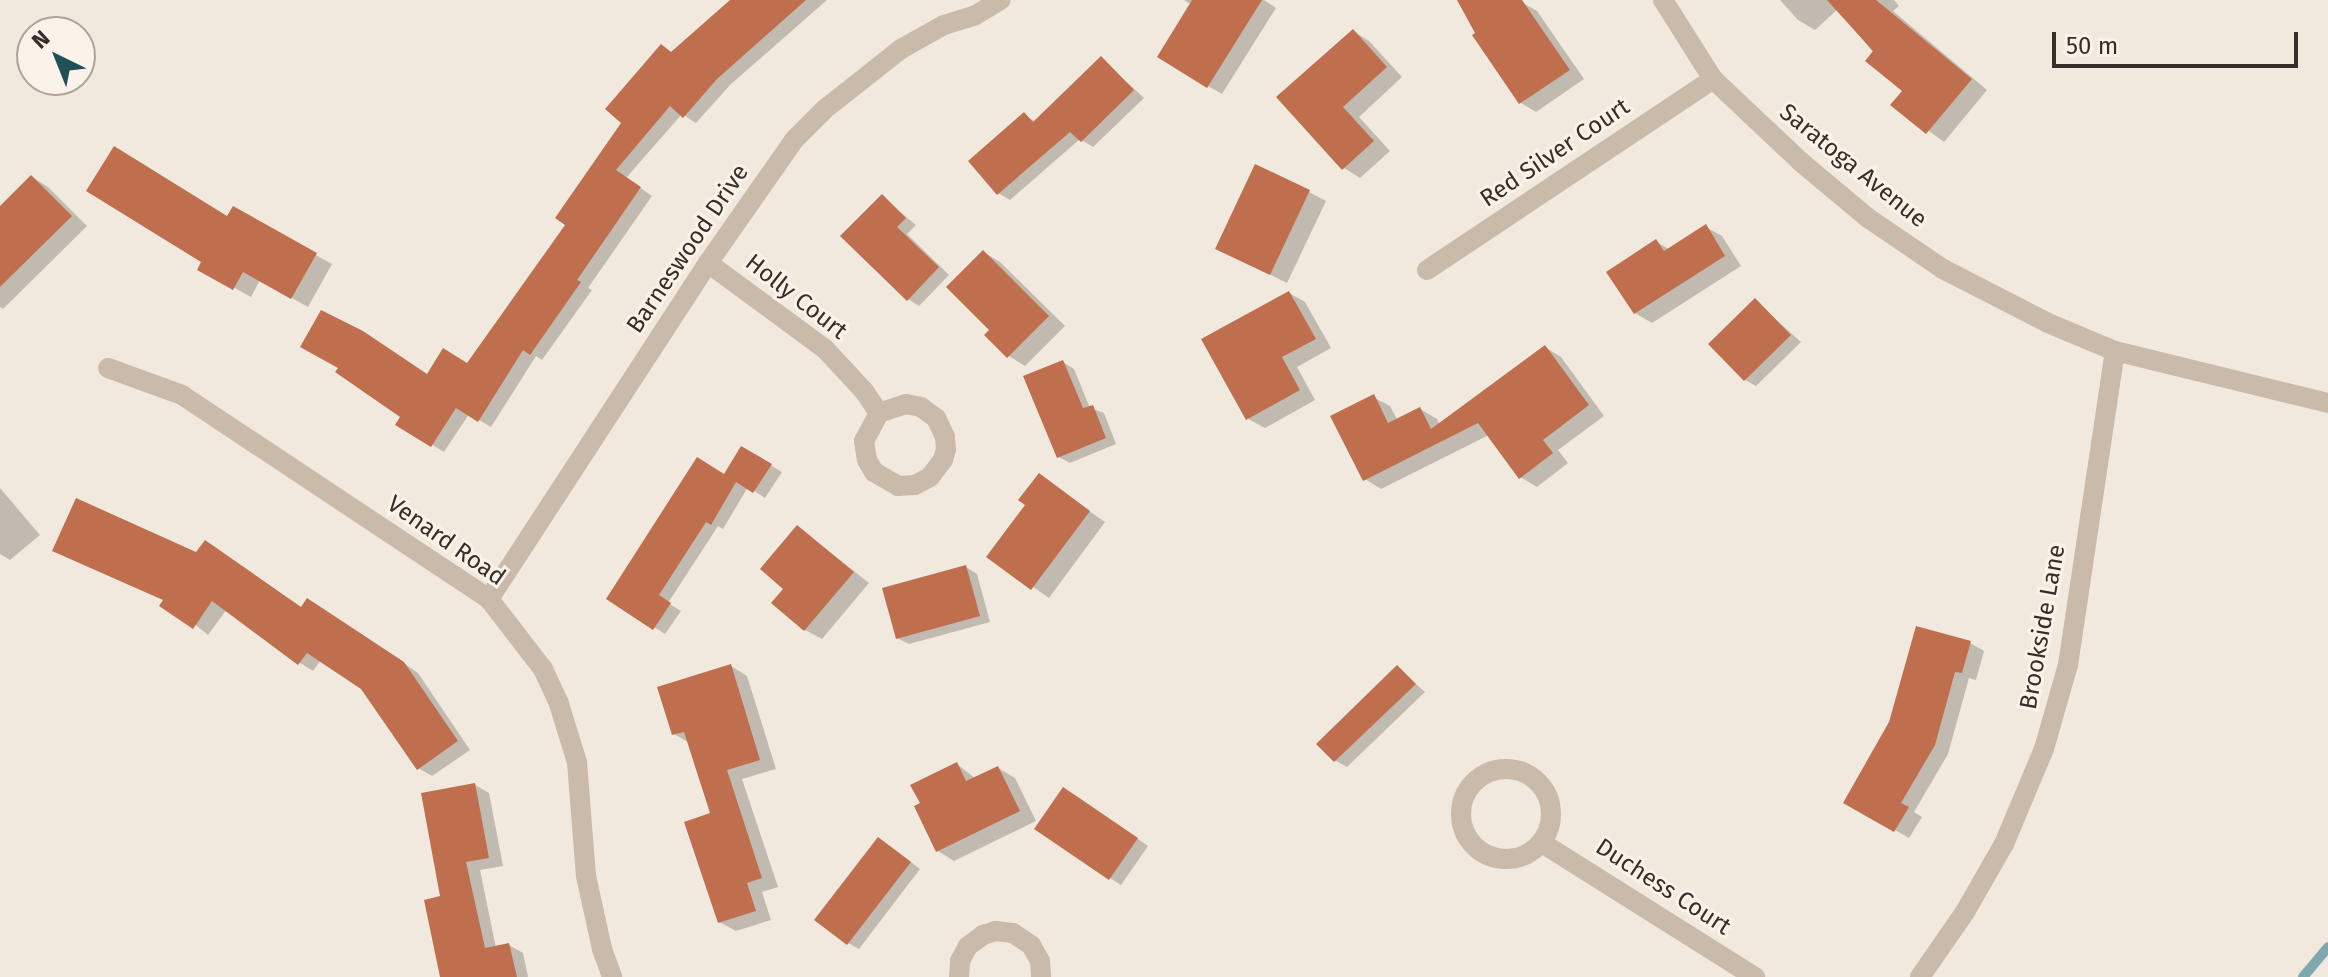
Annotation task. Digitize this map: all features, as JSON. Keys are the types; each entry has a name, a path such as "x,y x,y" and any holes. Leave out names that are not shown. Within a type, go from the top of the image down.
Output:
{"street":[{"name":"Barneswood Drive","path":"489,599 708,263 794,140 825,109 901,49 944,25 974,16 1001,0"},
{"name":"Saratoga Avenue","path":"1663,0 1713,79 1801,162 1898,240 1988,295 2115,351 2328,403"},
{"name":"Red Silver Court","path":"1427,270 1713,79"},
{"name":"Holly Court","path":"708,263 825,349 879,413"},
{"name":"Brookside Lane","path":"1920,977 1965,912 2004,844 2048,736 2070,652 2115,351"},
{"name":"Venard Road","path":"108,368 182,395 489,599 543,669 559,704 577,762 586,876 602,949 612,977"},
{"path":"906,404 921,407 936,418 945,437 946,449 940,466 930,477 915,485 898,486 874,472 867,460 864,441 879,413 906,404"},
{"path":"1491,770 1519,770 1531,775 1548,794 1552,816 1542,843 1523,857 1502,860 1483,854 1470,843 1463,830 1460,815 1468,789 1491,770"},
{"name":"Duchess Court","path":"1542,843 1755,977"},
{"path":"959,977 960,961 968,946 983,935 1003,931 1031,945 1040,961 1041,977"}],"building":[{"path":"730,0 806,0 717,79 683,118 670,106 616,170 641,187 577,280 581,282 530,355 523,350 478,422 456,408 431,447 395,425 400,417 335,372 338,368 300,347 321,310 363,331 427,374 443,348 467,363 565,225 555,218 621,123 605,109 661,44 671,52"},
{"path":"1192,0 1262,0 1207,88 1157,57"},
{"path":"1457,0 1522,0 1570,70 1519,104 1472,35 1475,33"},
{"path":"1827,0 1876,0 1972,79 1926,134 1890,105 1902,91 1865,61 1873,51"},
{"path":"1353,29 1387,67 1343,107 1374,141 1342,170 1276,97"},
{"path":"1101,56 1134,90 1081,142 1070,132 997,195 968,161 1024,112 1033,122"},
{"path":"114,146 227,216 233,206 317,253 291,299 243,272 233,290 197,270 201,262 86,191"},
{"path":"1255,164 1310,190 1270,275 1215,249"},
{"path":"31,175 72,216 0,287 0,206"},
{"path":"882,194 906,218 897,227 939,267 907,301 840,236"},
{"path":"1706,224 1725,256 1634,314 1606,272 1656,239 1664,251"},
{"path":"983,250 1049,316 1007,358 984,335 989,330 946,287"},
{"path":"1289,291 1316,339 1282,357 1300,390 1246,420 1201,339"},
{"path":"1755,298 1791,335 1744,381 1708,344"},
{"path":"1545,345 1589,405 1543,440 1553,453 1519,479 1478,423 1363,481 1330,416 1374,394 1388,423 1420,407 1431,429"},
{"path":"1063,360 1083,408 1093,405 1106,438 1057,458 1023,376"},
{"path":"741,446 772,464 753,493 736,482 711,525 706,522 659,595 671,603 653,630 606,599 697,457 724,474"},
{"path":"1039,473 1090,511 1031,590 986,557 1025,505 1018,500"},
{"path":"76,498 196,552 205,540 301,607 307,598 404,662 458,741 417,770 361,689 307,653 298,665 212,601 193,629 159,606 163,600 52,551"},
{"path":"797,525 854,572 804,631 771,603 783,589 760,569"},
{"path":"966,565 980,616 896,639 882,588"},
{"path":"1916,626 1971,641 1962,673 1955,672 1935,745 1901,803 1909,807 1894,832 1843,803 1889,722"},
{"path":"731,664 760,760 727,770 762,878 747,883 756,911 718,923 684,822 710,813 684,732 672,735 657,687"},
{"path":"1397,665 1416,684 1334,762 1316,744"},
{"path":"957,762 966,781 998,766 1020,811 936,852 914,806 920,803 910,785"},
{"path":"475,783 489,858 466,862 485,948 509,943 517,977 440,977 424,900 440,896 421,793"},
{"path":"1063,787 1138,838 1109,880 1034,829"},
{"path":"878,837 911,862 847,945 814,920"}],"waterway":[{"path":"2303,977 2328,947"}]}
